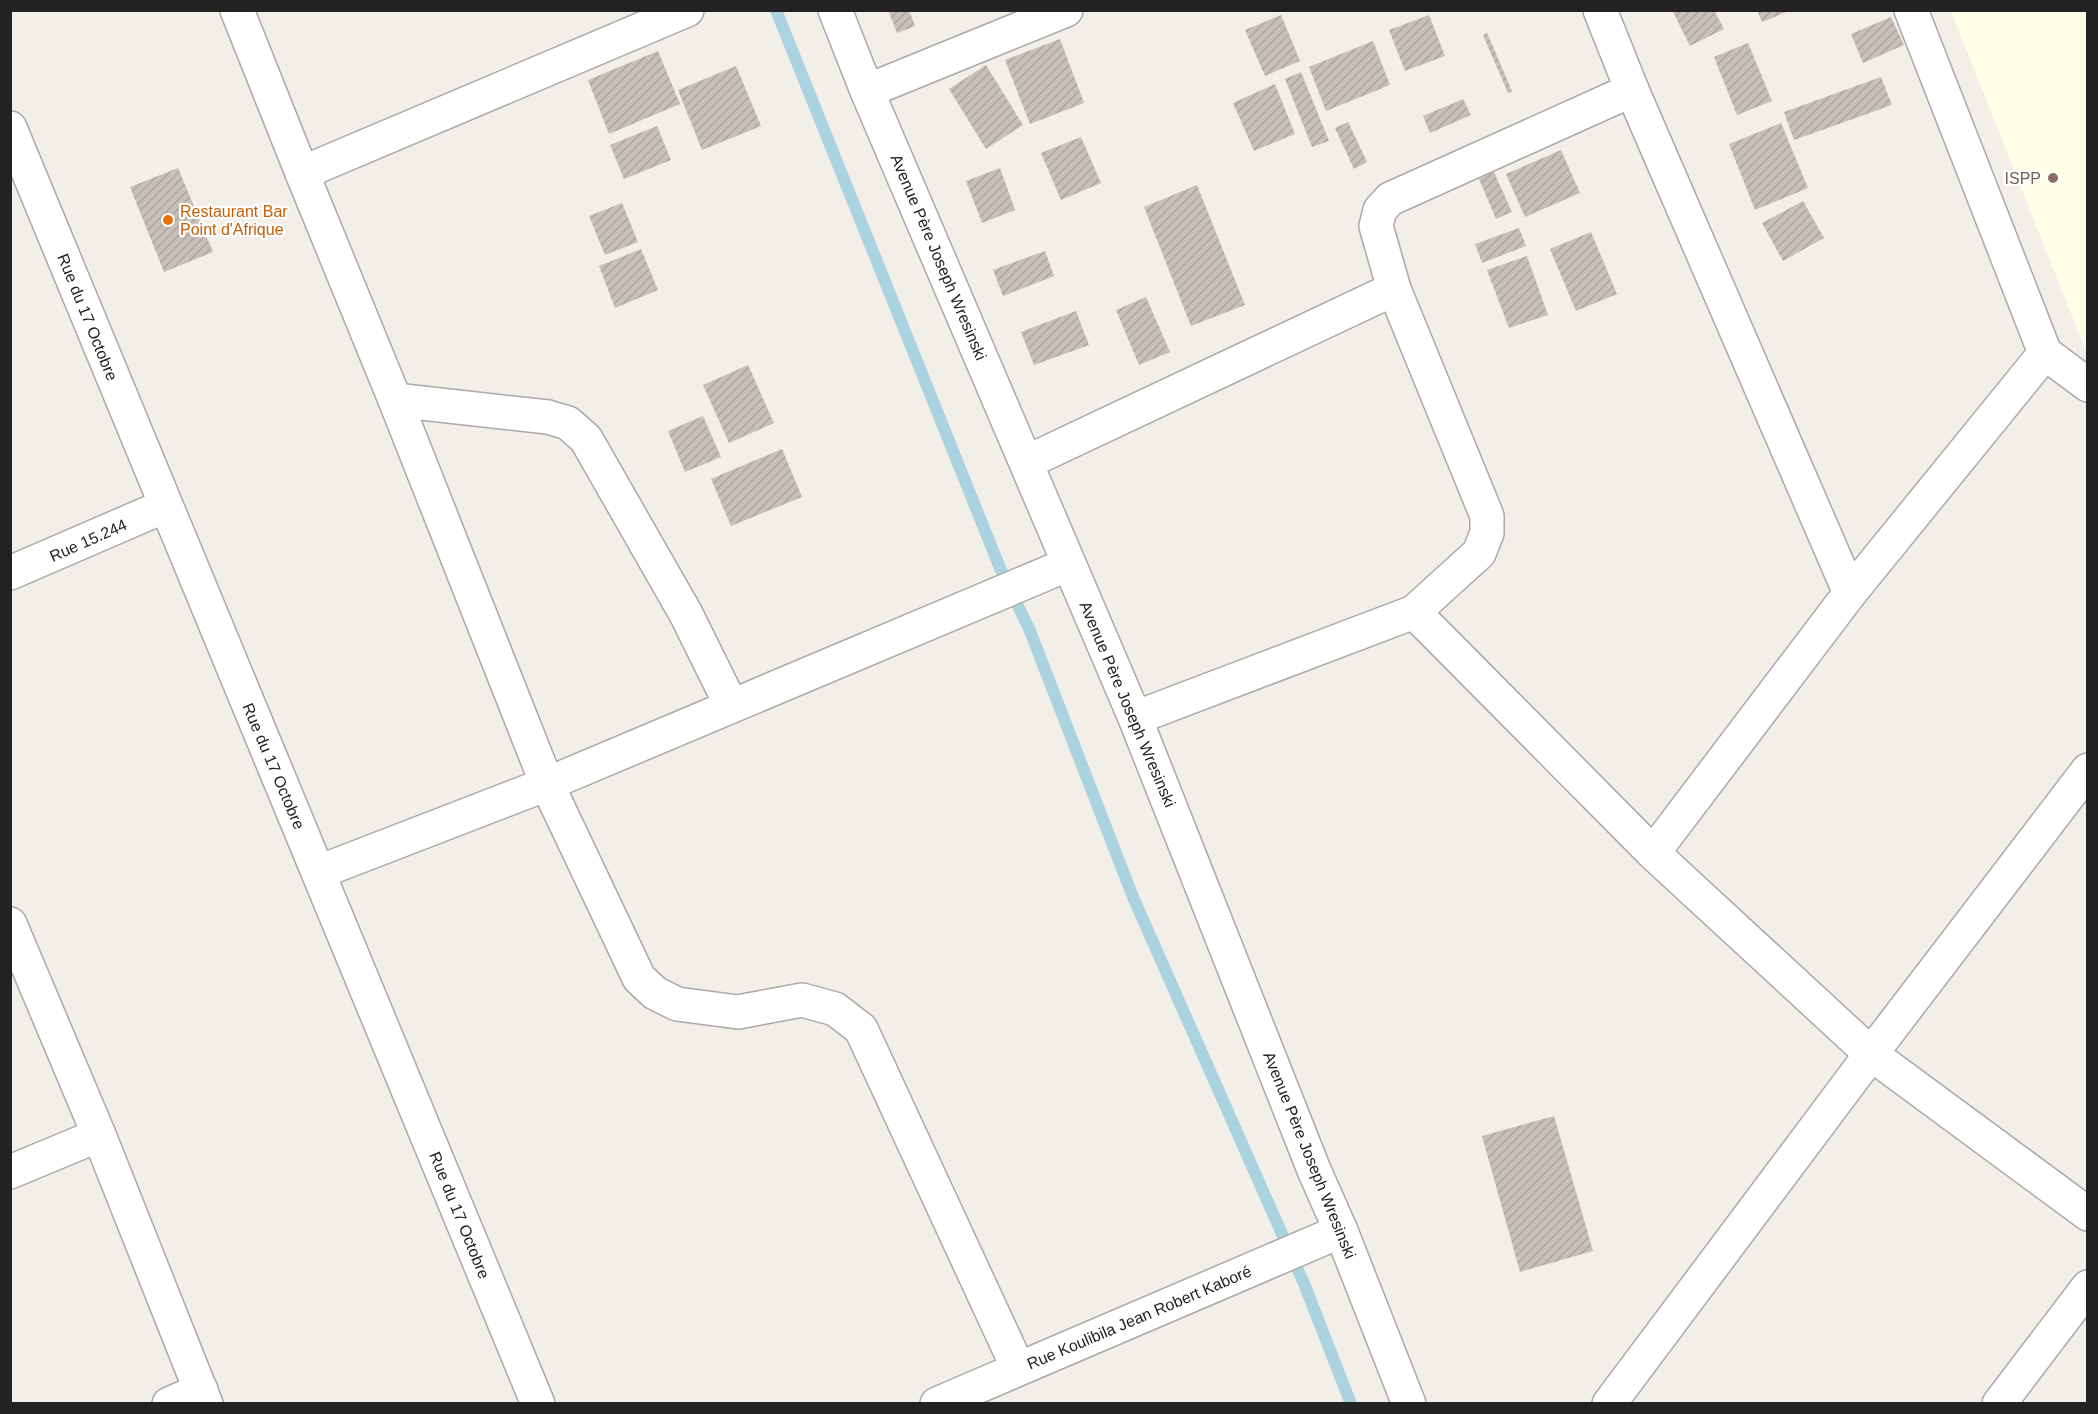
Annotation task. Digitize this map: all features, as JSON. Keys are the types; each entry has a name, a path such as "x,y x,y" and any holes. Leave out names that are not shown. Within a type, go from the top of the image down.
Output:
{"street":[{"path":"237,10 547,784 639,978 655,993 676,1004 738,1012 802,1000 835,1009 861,1029 1018,1368"},
{"path":"302,173 687,10"},
{"name":"Avenue Père Joseph Wresinski","path":"835,10 867,92 1135,718 1409,1404"},
{"path":"867,92 1066,10"},
{"path":"1600,10 1632,90 1850,593"},
{"path":"1911,10 2045,353 2088,385"},
{"path":"1135,718 1414,612 1479,553 1487,533 1487,516 1394,289 1376,226 1380,210 1390,199 1632,90"},
{"name":"Rue du 17 Octobre","path":"10,128 538,1404"},
{"path":"1027,462 1394,289"},
{"path":"1653,853 1850,593 2045,353"},
{"path":"395,400 548,417 568,423 586,439 686,614 731,705"},
{"name":"Rue 15.244","path":"10,573 165,506"},
{"path":"319,872 547,784 1069,564"},
{"path":"1414,612 1653,853 1871,1054 2088,1214"},
{"path":"1609,1404 1871,1054 2088,770"},
{"path":"10,924 99,1135 203,1397 169,1404"},
{"path":"10,1172 99,1135"},
{"name":"Rue Koulibila Jean Robert Kaboré","path":"938,1404 1341,1232"},
{"path":"1999,1404 2088,1287"}],"shaded area":[{"name":"ISPP","path":"1951,11 2087,11 2087,348 2084,346"}],"building":[{"path":"888,10 909,10 915,26 897,33"},
{"path":"1672,10 1714,10 1724,29 1690,46"},
{"path":"1757,10 1789,10 1789,11 1762,22"},
{"path":"1281,15 1300,61 1265,76 1245,30"},
{"path":"1429,15 1445,56 1405,71 1389,30"},
{"path":"1891,17 1904,45 1863,63 1851,34"},
{"path":"1487,33 1512,91 1508,93 1483,35"},
{"path":"1060,39 1084,103 1030,124 1005,60"},
{"path":"1373,41 1390,85 1326,111 1309,67"},
{"path":"1748,43 1772,101 1737,115 1714,57"},
{"path":"658,51 680,104 609,134 588,80"},
{"path":"986,65 1023,125 986,149 949,89"},
{"path":"736,66 761,126 702,150 678,90"},
{"path":"1301,72 1329,141 1312,147 1285,79"},
{"path":"1881,77 1892,105 1794,140 1784,112"},
{"path":"1275,84 1295,134 1254,151 1233,103"},
{"path":"1463,99 1471,115 1430,133 1423,116"},
{"path":"1348,122 1367,162 1354,169 1335,128"},
{"path":"1781,123 1808,188 1755,210 1729,144"},
{"path":"657,126 671,160 624,179 610,145"},
{"path":"1081,137 1101,183 1061,200 1041,153"},
{"path":"1561,150 1580,193 1525,217 1506,174"},
{"path":"178,168 213,252 164,272 130,187"},
{"path":"1000,168 1015,210 982,223 966,181"},
{"path":"1494,172 1512,212 1496,219 1479,179"},
{"path":"1197,185 1245,305 1191,326 1144,207"},
{"path":"1803,201 1824,238 1783,261 1762,223"},
{"path":"622,203 638,242 605,255 589,216"},
{"path":"1519,228 1526,246 1482,263 1475,244"},
{"path":"1591,232 1617,294 1576,311 1550,249"},
{"path":"641,249 658,290 615,308 599,266"},
{"path":"1045,251 1054,276 1003,296 993,270"},
{"path":"1527,256 1548,315 1509,328 1487,270"},
{"path":"1146,297 1170,352 1139,365 1116,310"},
{"path":"1076,311 1089,345 1034,365 1021,332"},
{"path":"748,365 774,423 729,443 703,385"},
{"path":"703,416 721,457 685,472 668,431"},
{"path":"782,449 802,497 731,526 711,479"},
{"path":"1554,1116 1593,1251 1520,1272 1482,1136"}],"waterway":[{"path":"776,10 1000,568 1030,631 1133,897 1305,1286 1351,1404"}],"place":[{"name":"ISPP","path":"2053,178"},
{"name":"Restaurant Bar Point d'Afrique","path":"168,220"}]}
